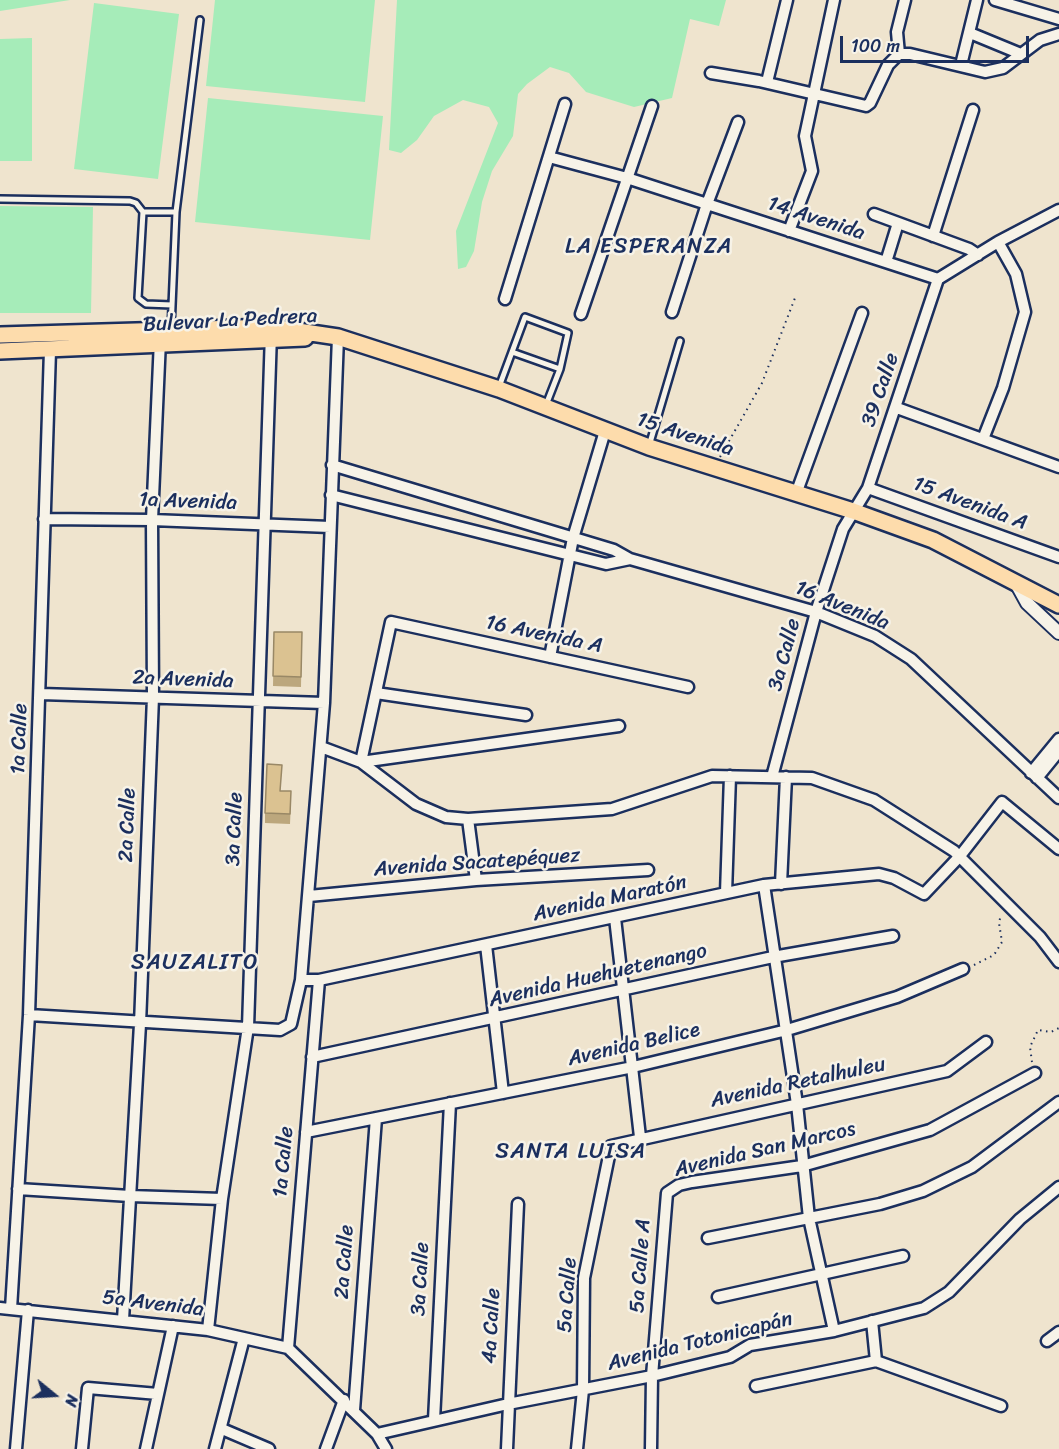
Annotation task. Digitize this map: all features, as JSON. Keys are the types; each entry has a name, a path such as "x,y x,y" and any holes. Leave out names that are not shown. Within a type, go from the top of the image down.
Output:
{"main road":[{"name":"Bulevar La Pedrera","path":"0,335 164,336 271,333 338,337"},
{"name":"Bulevar La Pedrera","path":"0,351 50,350 164,336"},
{"name":"15 Avenida","path":"338,337 499,389 649,447 853,511 933,540 1016,583"},
{"path":"1016,583 1059,605"}],"street":[{"path":"767,82 787,0"},
{"path":"789,231 812,171 805,136 834,0"},
{"path":"899,54 897,32 905,0"},
{"path":"961,65 977,0"},
{"path":"995,0 1059,19"},
{"path":"970,33 1021,54"},
{"path":"711,73 767,82 866,106 870,103 888,65 899,54 910,54 985,72 1003,68 1049,36 1059,34"},
{"path":"505,299 565,104"},
{"path":"582,314 652,106"},
{"path":"933,236 973,110"},
{"path":"672,312 707,204 738,122"},
{"name":"14 Avenida","path":"549,157 627,178 938,279"},
{"path":"938,279 998,242 1059,210"},
{"path":"874,214 978,255"},
{"path":"886,262 898,223"},
{"path":"983,439 1003,388 1025,312 1016,274 998,242"},
{"name":"39 Calle","path":"853,511 868,488 897,408 938,279"},
{"path":"796,494 862,312"},
{"name":"3a Calle","path":"208,1330 222,1199 249,1027 271,333"},
{"name":"2a Calle","path":"123,1320 140,1024 153,698 152,520 164,336"},
{"path":"29,1016 140,1024 280,1030 291,1024 301,980 321,747 338,337"},
{"name":"1a Calle","path":"5,1308 18,1189 29,1016 41,694 50,350"},
{"path":"897,408 1059,467"},
{"path":"550,657 573,538 605,431"},
{"name":"16 Avenida","path":"332,465 614,550 630,559 816,612 875,636 911,659 1059,798"},
{"name":"15 Avenida A","path":"868,488 1059,557"},
{"name":"16 Avenida","path":"331,495 606,564 630,559"},
{"name":"3a Calle","path":"772,777 816,612 843,529 853,511"},
{"name":"1a Avenida","path":"44,519 152,520 330,527"},
{"path":"1016,583 1027,603 1059,633"},
{"name":"16 Avenida A","path":"376,693 391,622 688,687"},
{"path":"361,762 376,693 526,715"},
{"name":"2a Avenida","path":"41,694 324,703"},
{"path":"361,762 619,726"},
{"path":"1034,776 1059,739"},
{"path":"321,747 361,762 416,804 446,817 468,819 612,809 712,776 812,778 874,800 922,829 960,856 1040,937 1059,962"},
{"path":"1034,776 1059,751"},
{"path":"726,893 730,776"},
{"path":"781,884 786,777"},
{"path":"960,856 1002,802 1059,849"},
{"path":"468,819 476,880"},
{"name":"Avenida Maratón","path":"301,980 319,980 764,885 879,874 894,878 924,894 960,856"},
{"name":"Avenida Sacatepéquez","path":"309,896 476,880 648,870"},
{"path":"764,885 773,957 787,1030 809,1218 834,1331"},
{"path":"615,918 640,1137"},
{"name":"Avenida Huehuetenango","path":"312,1057 773,957 893,936"},
{"path":"486,945 503,1093"},
{"name":"Avenida Belice","path":"306,1132 633,1066 787,1030 897,997 963,969"},
{"name":"1a Calle","path":"288,1348 319,980"},
{"name":"Avenida Retalhuleu","path":"611,1146 640,1137 947,1071 986,1042"},
{"name":"Avenida San Marcos","path":"667,1193 679,1185 692,1182 802,1166 930,1130 1035,1073"},
{"path":"708,1238 880,1204 923,1191 972,1167 1059,1102"},
{"name":"3a Calle","path":"434,1420 450,1103"},
{"name":"2a Calle","path":"354,1410 376,1118"},
{"name":"5a Calle","path":"577,1449 584,1390 584,1278 611,1146"},
{"name":"Avenida Totonicapán","path":"377,1434 508,1404 652,1377 730,1357 750,1345 834,1331 924,1308 949,1292 1020,1219 1059,1187"},
{"path":"18,1189 222,1199"},
{"name":"5a Calle A","path":"651,1449 652,1377 667,1193"},
{"name":"4a Calle","path":"507,1449 518,1204"},
{"path":"718,1297 903,1256"},
{"name":"5a Avenida","path":"5,1308 208,1330 288,1348"},
{"path":"16,1449 28,1310"},
{"path":"872,1322 876,1361"},
{"path":"146,1449 173,1326"},
{"path":"1047,1341 1059,1332"},
{"path":"215,1449 244,1338"},
{"path":"288,1348 354,1410 377,1434 386,1449"},
{"path":"756,1386 876,1361 1001,1406"},
{"path":"82,1449 87,1390 90,1386 158,1394"},
{"path":"326,1449 344,1400"},
{"path":"222,1429 269,1449"}],"lane":[{"path":"164,336 172,305 176,212 200,20"},
{"path":"0,199 130,201 136,203 143,212 138,298 146,304 172,305"},
{"path":"143,212 176,212"},
{"path":"499,389 525,317 568,333 560,369 545,407"},
{"path":"649,447 680,342"},
{"path":"513,352 560,369"}],"path":[{"path":"714,467 762,383 795,298"},
{"path":"963,969 994,955 1002,942 999,923 1002,912 1008,905"},
{"path":"1035,1073 1030,1047 1033,1039 1038,1030 1051,1032 1059,1028"}],"green space":[{"path":"0,0 70,0 0,11"},
{"path":"215,0 375,0 365,102 206,86"},
{"path":"397,0 726,0 719,26 690,19 672,98 634,107 586,92 569,73 550,67 527,84 518,94 513,136 492,171 482,202 474,251 466,267 458,269 456,231 498,123 489,107 463,100 434,116 417,140 401,153 389,150"},
{"path":"94,3 179,14 158,179 74,169"},
{"path":"32,38 32,161 0,161 0,39"},
{"path":"208,98 383,116 370,240 195,222"},
{"path":"0,206 93,207 91,313 0,313"}],"building":[{"path":"274,632 302,632 301,677 273,676"},
{"path":"267,764 282,765 280,791 291,791 290,814 265,813"}],"district":[{"name":"LA ESPERANZA","path":"649,247"},
{"name":"SAUZALITO","path":"195,963"},
{"name":"SANTA LUISA","path":"571,1152"}]}
